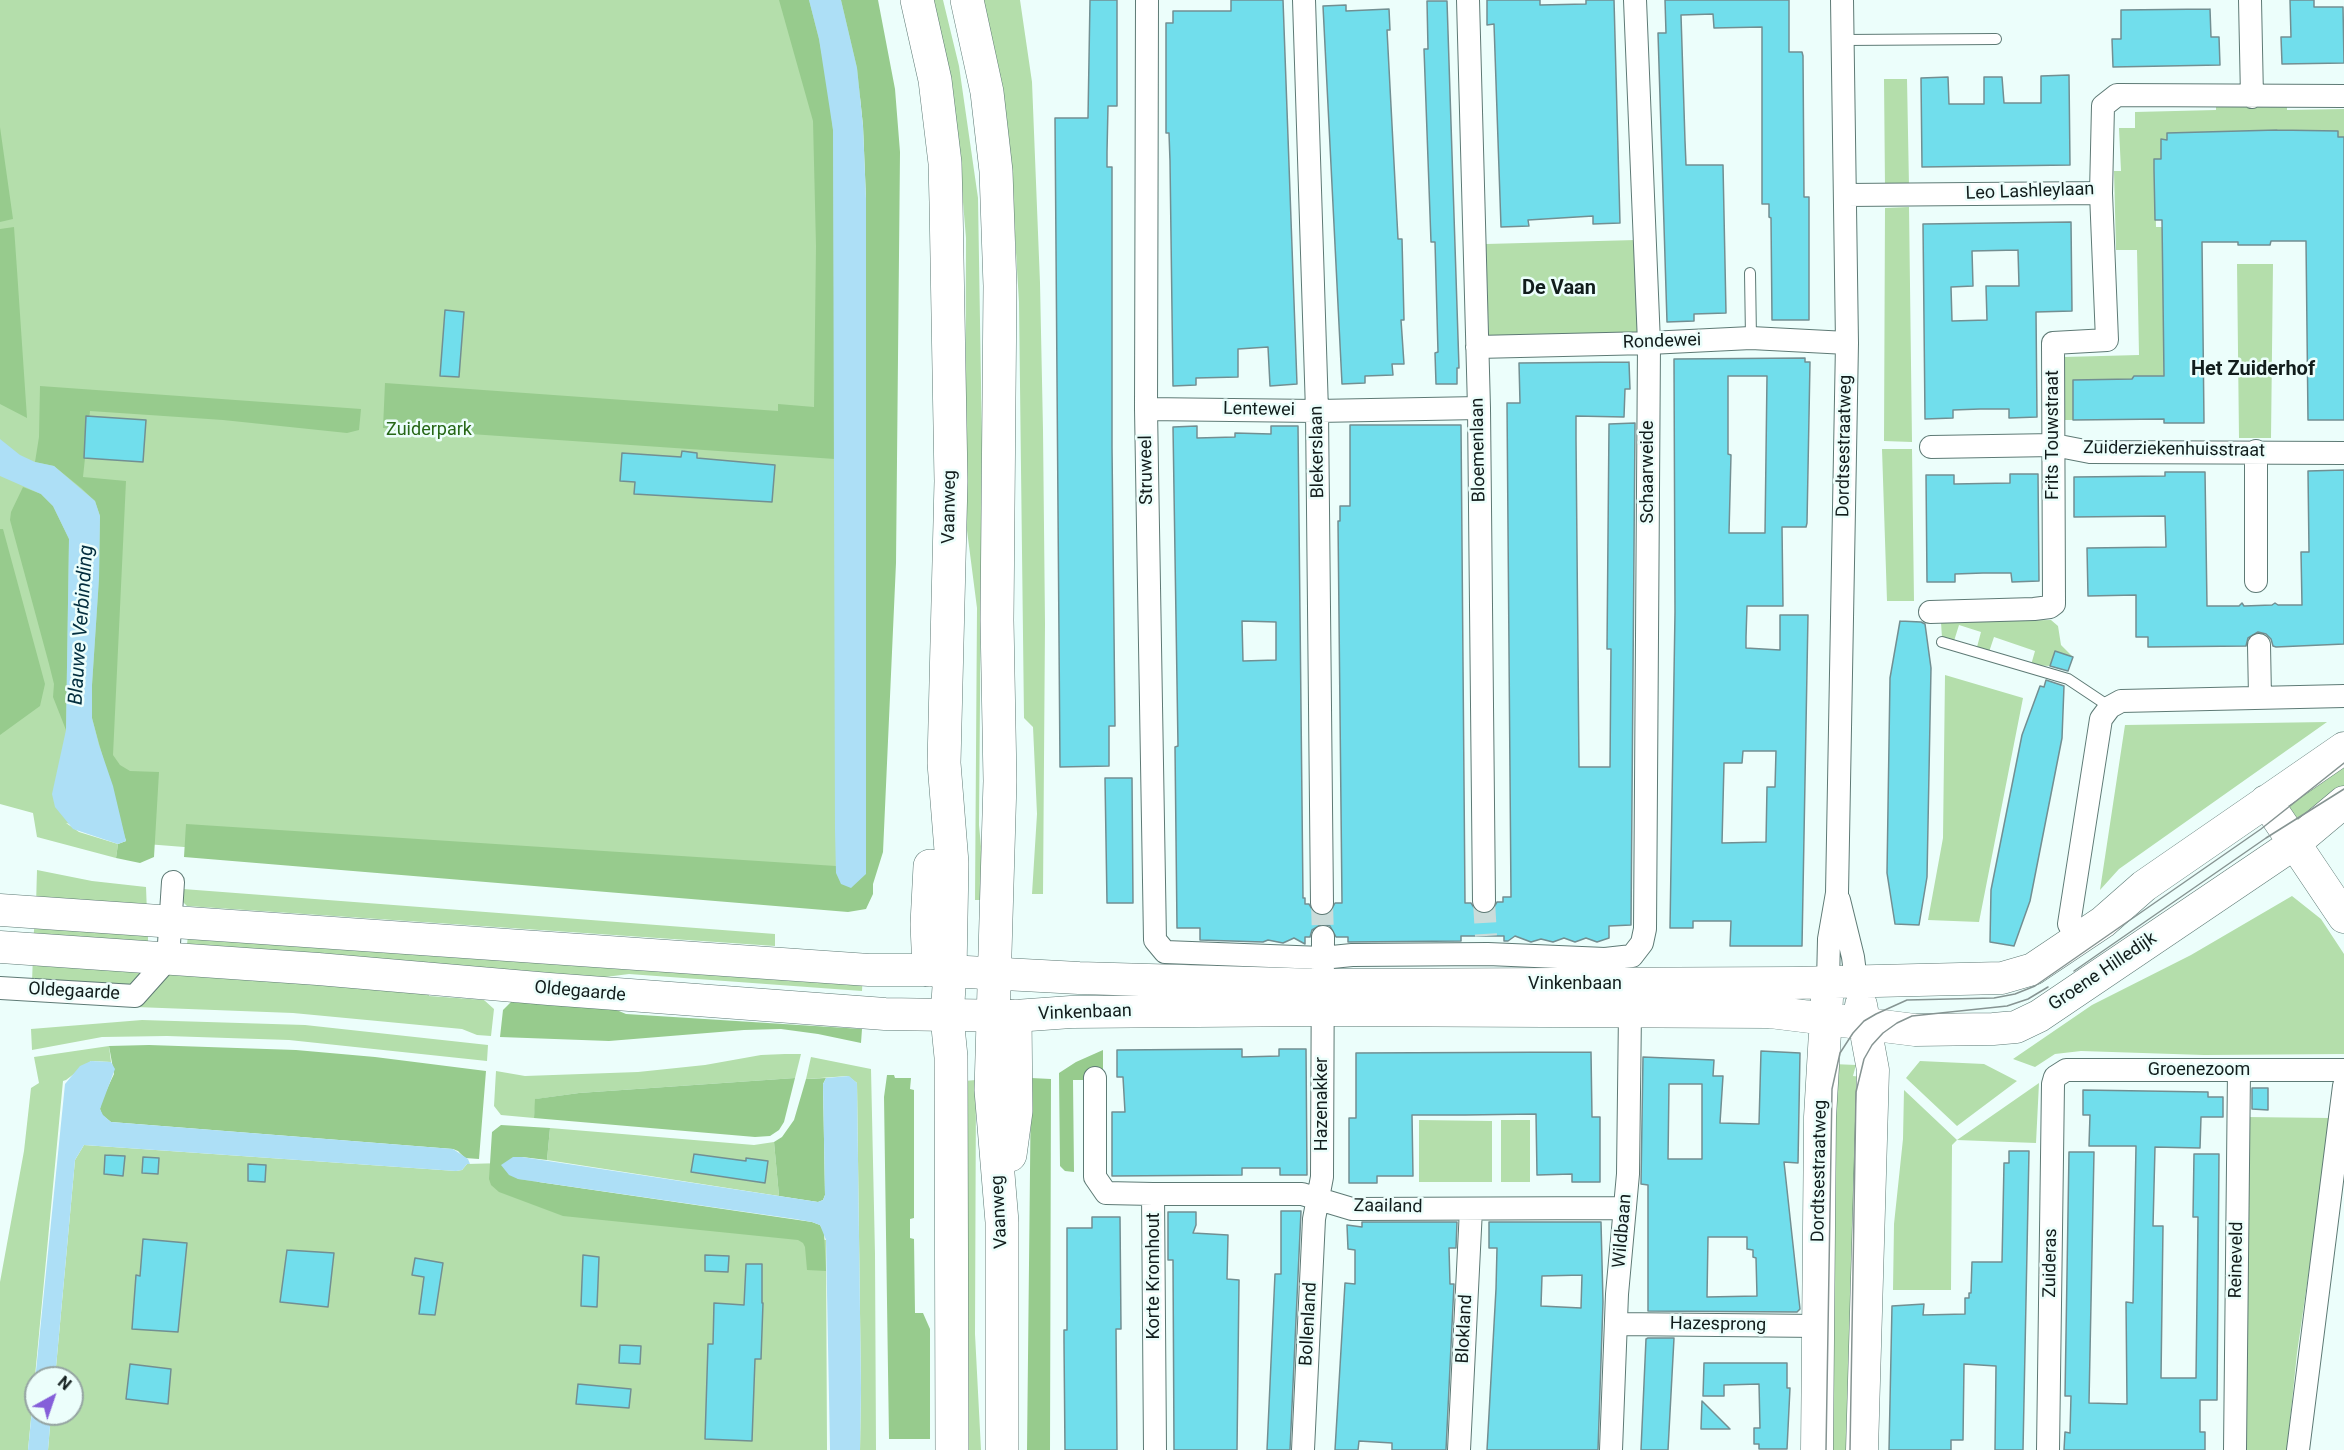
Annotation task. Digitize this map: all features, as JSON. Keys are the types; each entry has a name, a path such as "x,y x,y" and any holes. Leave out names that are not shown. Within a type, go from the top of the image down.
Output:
{"highway":[{"name":"Vaanweg","path":"917,0 935,80 945,163 951,470 944,763 930,866 927,924 939,985"},
{"name":"Vaanweg","path":"967,0 987,92 996,171 1000,286 997,620 1000,781 997,927 1003,1002 991,1090 1002,1222 1002,1450"},
{"path":"939,985 951,1058 949,1445"}],"street":[{"name":"Struweel","path":"1147,0 1146,409 1155,940"},
{"name":"Blekerslaan","path":"1304,0 1317,411 1322,903"},
{"name":"Bloemenlaan","path":"1468,0 1479,408 1484,901"},
{"name":"Schaarweide","path":"1635,0 1649,343 1645,917 1642,943"},
{"name":"Dordtsestraatweg","path":"1817,1450 1820,1117 1825,1018 1853,957 1837,893 1847,343 1842,0"},
{"path":"2250,0 2252,97"},
{"name":"Leo Lashleylaan","path":"1846,195 2101,193 2103,106 2117,95 2344,96"},
{"name":"Frits Touwstraat","path":"1930,612 2050,608 2054,604 2053,343 2107,340 2101,193"},
{"name":"Rondewei","path":"1477,347 1751,338 1847,343"},
{"name":"Lentewei","path":"1146,409 1317,411 1479,408"},
{"name":"Zuiderziekenhuisstraat","path":"1931,447 2054,444 2090,452 2344,453"},
{"path":"2256,452 2256,581"},
{"path":"2259,645 2260,697"},
{"path":"2078,939 2069,924 2101,720 2109,707 2121,701 2344,696"},
{"path":"1842,981 2002,978 2033,969 2103,922 2144,886 2344,748"},
{"path":"2266,801 2344,917"},
{"name":"Groene Hilledijk","path":"1825,1018 1910,1029 1993,1029 2016,1026 2039,1016 2295,843 2344,802"},
{"path":"168,959 173,882"},
{"name":"Oldegaarde","path":"0,910 846,968 939,985 1003,1002"},
{"name":"Vinkenbaan","path":"1155,940 1166,952 1630,1011 1770,1012 1825,1018"},
{"name":"Vinkenbaan","path":"1003,1002 1488,958 1605,959 1632,956 1642,943"},
{"name":"Oldegaarde","path":"0,947 853,1013 939,985 1003,1002"},
{"name":"Vinkenbaan","path":"1488,958 1842,981"},
{"name":"Oldegaarde","path":"0,988 135,996 168,959"},
{"name":"Vinkenbaan","path":"1003,1002 1071,1012 1322,972"},
{"name":"Hazenakker","path":"1320,1198 1322,1177 1322,972"},
{"name":"Dordtsestraatweg","path":"1842,981 1865,1024 1873,1070 1862,1450"},
{"name":"Wildbaan","path":"1611,1450 1616,1323 1628,1174 1630,1011"},
{"name":"Dordtsestraatweg","path":"1873,1070 1879,1056 1888,1045 1910,1029"},
{"name":"Groenezoom","path":"2055,1077 2066,1070 2344,1070"},
{"name":"Reineveld","path":"2235,1450 2239,1070"},
{"name":"Zuideras","path":"2048,1450 2053,1084 2055,1077"},
{"name":"Korte Kromhout","path":"1095,1078 1095,1177 1106,1193 1153,1194 1155,1450"},
{"path":"2298,1450 2344,1086"},
{"name":"Zaailand","path":"1153,1194 1302,1194 1352,1209 1624,1208"},
{"name":"Bollenland","path":"1303,1450 1314,1219 1320,1198"},
{"name":"Blokland","path":"1459,1450 1471,1209"},
{"name":"Hazesprong","path":"1616,1323 1819,1326"}],"lane":[{"path":"1844,40 1996,39"},
{"path":"1750,273 1751,338"},
{"path":"1942,642 2068,679 2109,707"}],"green space":[{"name":"Zuiderpark","path":"0,0 860,0 858,900 146,844 66,823 79,832 118,844 116,858 37,837 33,813 0,804"},
{"path":"779,0 809,0 828,86 833,130 835,459 383,428 385,383 778,411 778,404 814,407 816,246 813,121"},
{"path":"841,0 878,0 895,89 900,152 896,563 883,852 873,884 873,894 866,909 848,912 184,857 186,824 836,866 836,873 866,874 866,199 863,126 857,68"},
{"path":"931,0 943,0 959,66 978,198 982,444 979,825 986,900 975,900 977,608 965,515 966,238 957,130"},
{"path":"980,0 1020,0 1032,82 1043,430 1045,624 1043,894 1032,894 1037,814 1033,727 1024,718 1019,302 1011,170"},
{"path":"1884,79 1907,79 1909,186 1885,187"},
{"path":"2216,103 2287,103 2287,110 2344,109 2344,137 2161,139 2161,173 2155,173 2156,227 2162,227 2164,379 2073,380 2073,420 2065,420 2064,357 2139,355 2137,250 2116,250 2114,171 2121,171 2119,128 2135,128 2135,112 2216,110"},
{"path":"0,127 13,219 0,222"},
{"path":"1909,207 1912,442 1884,441 1885,208"},
{"path":"14,227 27,418 0,404 0,229"},
{"path":"1636,240 1639,338 1489,342 1486,244"},
{"path":"2237,264 2273,264 2271,438 2239,438"},
{"path":"40,386 361,409 359,430 347,433 223,420 90,411 83,477 126,481 113,755 120,765 130,771 159,772 154,857 140,863 116,858 118,844 126,841 92,718 100,516 95,501 81,488 54,466 35,462 39,437"},
{"path":"1882,449 1912,449 1914,601 1887,601"},
{"path":"23,487 41,494 53,506 69,539 66,730 53,697 54,684 10,520 11,512"},
{"path":"0,529 3,529 45,684 40,706 0,735"},
{"path":"2051,620 2058,626 2061,645 2073,657 2055,651 2050,666 2031,665 2035,651 1994,637 1989,652 1977,647 1981,632 1959,625 1954,641 1942,638 1941,622"},
{"path":"1945,675 2023,698 1979,922 1928,920 1943,838"},
{"path":"2327,722 2119,869 2100,890 2125,725"},
{"path":"2344,755 2344,795 2298,820 2286,810 2288,794"},
{"path":"37,870 92,881 146,887 147,913 36,905"},
{"path":"183,889 775,934 775,946 187,906 182,901"},
{"path":"2292,896 2321,919 2344,954 2344,1054 2204,1055 2081,1051 2055,1054 2035,1067 2013,1059 2092,1005 2191,955"},
{"path":"35,918 148,931 148,946 33,943"},
{"path":"188,936 863,971 862,991 629,974 582,980 196,954 187,944"},
{"path":"33,955 140,963 139,983 134,988 32,982"},
{"path":"177,965 429,991 429,996 484,1000 494,1009 491,1036 477,1035 462,1029 293,1013 136,1007"},
{"path":"511,1002 600,1008 600,1003 626,1014 862,1029 861,1043 781,1029 609,1041 500,1037 503,1010"},
{"path":"142,1020 305,1025 488,1045 487,1061 289,1040 167,1036 102,1037 32,1050 31,1029"},
{"path":"149,1045 296,1050 486,1071 479,1159 465,1158 453,1149 111,1122 102,1115 100,1109 114,1074 109,1046"},
{"path":"109,1046 111,1062 91,1061 63,1081 36,1366 24,1366 24,1426 30,1426 28,1450 0,1450 0,1282 24,1151 31,1088 39,1083 34,1057"},
{"path":"1103,1050 1103,1071 1088,1080 1073,1080 1074,1172 1065,1171 1060,1166 1059,1073 1076,1062"},
{"path":"801,1054 795,1078 579,1093 536,1099 534,1118 501,1115 494,1106 496,1071 525,1076 638,1072 705,1065 761,1055"},
{"path":"811,1057 871,1069 876,1450 860,1450 857,1083 848,1076 806,1079"},
{"path":"1920,1061 1984,1064 2017,1081 1957,1126 1906,1078"},
{"path":"1833,1064 1856,1065 1853,1076 1862,1077 1855,1450 1821,1450"},
{"path":"887,1075 894,1075 895,1078 911,1078 910,1089 914,1090 914,1218 910,1219 910,1238 914,1239 915,1313 923,1313 930,1329 930,1439 889,1439 884,1097"},
{"path":"795,1078 784,1122 779,1130 770,1136 755,1137 534,1118 535,1099 579,1093"},
{"path":"826,1078 823,1084 825,1195 823,1200 818,1202 779,1196 774,1142 782,1137 794,1120 806,1079"},
{"path":"1031,1078 1051,1079 1050,1450 1027,1450"},
{"path":"976,1080 975,1334 981,1450 964,1450 964,1081"},
{"path":"2039,1083 2036,1143 1957,1140"},
{"path":"1904,1090 1957,1140 1952,1145 1951,1290 1893,1290 1894,1224 1903,1139"},
{"path":"2246,1117 2331,1118 2297,1353 2287,1450 2243,1450"},
{"path":"1419,1120 1492,1121 1492,1182 1419,1182"},
{"path":"1501,1120 1530,1120 1530,1182 1501,1182"},
{"path":"501,1125 550,1128 547,1160 522,1157 506,1169 518,1179 812,1222 820,1225 824,1232 826,1271 807,1270 805,1247 798,1240 563,1216 499,1192 491,1185 489,1179 492,1132"},
{"path":"550,1128 754,1145 774,1142 779,1196 547,1160"},
{"path":"84,1145 456,1171 462,1170 467,1164 503,1163 540,1183 826,1240 827,1450 48,1450 50,1426 84,1426 84,1366 56,1366 75,1160"}],"water":[{"path":"809,0 841,0 857,68 863,126 866,199 866,874 851,888 841,884 836,873 835,831 833,130 819,39"},
{"name":"Blauwe Verbinding","path":"0,439 20,455 35,462 54,466 95,501 100,516 92,718 113,786 126,841 118,844 73,829 55,807 52,794 66,730 69,539 53,506 41,494 0,476"},
{"path":"91,1061 111,1062 115,1069 100,1109 111,1122 453,1149 468,1159 470,1164 456,1171 84,1145 75,1160 56,1366 36,1366 65,1084 80,1066"},
{"path":"849,1076 857,1083 860,1450 830,1450 826,1240 820,1225 795,1219 518,1179 509,1175 501,1165 513,1157 522,1157 818,1202 823,1200 825,1195 823,1084 826,1078"},
{"path":"30,1426 50,1426 48,1450 28,1450"}],"building":[{"path":"1090,0 1117,0 1117,106 1108,106 1107,152 1107,167 1112,167 1115,726 1109,726 1109,766 1060,767 1055,118 1088,118"},
{"path":"1231,0 1283,0 1297,384 1270,386 1268,347 1238,349 1238,377 1196,378 1196,385 1173,386 1170,161 1169,133 1166,133 1166,23 1173,23 1173,11 1231,11"},
{"path":"1487,0 1540,0 1540,5 1586,4 1586,0 1614,0 1620,223 1593,224 1593,216 1528,220 1529,226 1501,227 1494,24 1487,25"},
{"path":"1665,0 1789,0 1789,52 1802,52 1803,56 1804,197 1809,197 1809,320 1772,320 1771,218 1769,217 1769,204 1762,204 1762,27 1714,28 1713,14 1681,15 1686,165 1723,165 1726,313 1694,314 1694,321 1667,322 1658,33 1666,33"},
{"path":"2290,0 2314,0 2314,7 2343,7 2344,63 2282,64 2281,37 2291,37"},
{"path":"1427,1 1447,1 1459,368 1457,368 1457,384 1436,384 1435,353 1438,352 1435,242 1431,242 1424,49 1428,49"},
{"path":"1346,5 1346,11 1389,9 1390,30 1387,30 1398,239 1402,239 1404,320 1401,320 1404,364 1392,364 1393,375 1365,376 1365,383 1342,384 1323,6"},
{"path":"2210,9 2211,37 2219,37 2220,65 2113,67 2112,39 2121,39 2121,10"},
{"path":"2069,75 2070,165 1922,167 1921,78 1948,77 1949,104 1984,104 1984,77 2002,77 2004,103 2041,103 2041,76"},
{"path":"2338,131 2338,137 2344,137 2344,420 2308,420 2306,241 2271,241 2270,245 2202,242 2204,423 2164,423 2164,419 2073,420 2073,380 2164,376 2162,220 2155,220 2154,170 2154,159 2161,159 2161,139 2167,140 2167,133"},
{"path":"2071,222 2072,311 2036,312 2037,417 2009,418 2009,409 1980,409 1953,410 1953,418 1925,419 1923,224","holes":["2018,250 2019,286 1986,286 1987,320 1952,321 1951,287 1973,286 1972,251"]},
{"path":"445,310 464,312 459,377 440,376"},
{"path":"1805,358 1805,362 1810,362 1807,523 1806,527 1782,527 1783,606 1747,606 1746,637 1746,648 1780,650 1780,615 1808,615 1802,946 1730,946 1731,921 1693,921 1693,928 1670,928 1675,612 1674,359","holes":["1728,376 1767,376 1765,533 1729,533 1731,455 1728,454","1743,751 1776,751 1775,787 1767,787 1766,842 1722,843 1724,763 1742,763"]},
{"path":"1629,362 1630,389 1625,389 1624,417 1576,416 1576,439 1579,767 1610,767 1611,649 1607,649 1609,424 1635,423 1631,925 1609,926 1609,938 1597,942 1586,938 1575,942 1564,938 1553,942 1541,939 1531,942 1515,936 1504,941 1504,936 1461,936 1461,941 1348,942 1348,937 1336,937 1330,926 1322,924 1312,930 1310,937 1305,937 1305,944 1294,938 1283,943 1268,940 1263,942 1200,940 1200,928 1177,928 1175,747 1178,746 1173,427 1197,426 1197,438 1235,437 1235,433 1271,434 1271,426 1298,426 1303,898 1305,898 1305,904 1309,904 1315,914 1322,916 1329,914 1335,903 1342,903 1338,521 1340,521 1340,506 1350,506 1350,425 1461,425 1465,903 1471,903 1477,912 1485,914 1491,912 1497,902 1503,902 1503,897 1511,897 1507,403 1520,403 1519,363","holes":["1242,621 1276,622 1276,660 1243,661"]},
{"path":"86,416 146,420 143,462 84,458"},
{"path":"682,451 697,453 697,458 775,465 772,502 634,494 635,482 620,481 622,453 681,457"},
{"path":"2344,470 2344,644 2276,647 2266,634 2258,632 2248,638 2246,646 2148,647 2148,637 2136,637 2136,595 2088,596 2087,548 2166,547 2165,516 2074,517 2074,477 2165,476 2165,472 2205,472 2207,606 2239,606 2242,603 2244,606 2275,603 2302,605 2301,552 2309,552 2308,471"},
{"path":"2010,474 2038,474 2039,581 2012,582 2011,573 1983,573 1955,574 1955,582 1927,582 1926,475 1954,475 1954,484 2010,483"},
{"path":"1900,621 1925,624 1931,668 1927,877 1919,925 1895,924 1887,873 1890,678"},
{"path":"2055,651 2073,657 2068,671 2050,666"},
{"path":"2046,680 2064,686 2062,738 2030,901 2014,946 1990,942 1991,890 2022,735 2040,686 2044,687"},
{"path":"1105,778 1132,778 1133,903 1107,903"},
{"path":"1242,1049 1242,1057 1279,1056 1279,1049 1306,1049 1307,1175 1280,1175 1280,1168 1242,1168 1242,1175 1112,1176 1112,1112 1125,1112 1123,1077 1117,1077 1117,1050"},
{"path":"1761,1051 1800,1053 1798,1163 1784,1162 1800,1309 1797,1312 1648,1311 1648,1185 1641,1184 1643,1057 1714,1060 1713,1076 1723,1076 1720,1123 1759,1124","holes":["1669,1084 1702,1084 1702,1159 1668,1159","1708,1237 1747,1237 1747,1249 1753,1250 1753,1257 1756,1258 1757,1296 1707,1297"]},
{"path":"1591,1052 1592,1117 1600,1117 1600,1182 1572,1182 1572,1174 1537,1175 1536,1114 1412,1115 1413,1176 1377,1176 1377,1183 1349,1183 1349,1118 1356,1118 1356,1053"},
{"path":"2252,1088 2268,1088 2268,1110 2252,1109"},
{"path":"2083,1090 2208,1092 2208,1097 2223,1097 2223,1117 2201,1117 2200,1148 2155,1147 2153,1226 2163,1226 2161,1378 2196,1378 2198,1217 2193,1217 2194,1154 2219,1154 2217,1400 2200,1400 2200,1432 2205,1432 2205,1450 2064,1450 2065,1432 2070,1433 2071,1396 2065,1396 2069,1152 2094,1152 2089,1403 2127,1404 2126,1302 2133,1303 2136,1146 2089,1146 2090,1115 2083,1115"},
{"path":"2009,1151 2029,1151 2023,1450 1995,1450 1996,1366 1964,1364 1963,1440 1951,1440 1951,1450 1889,1450 1892,1306 1924,1304 1923,1315 1965,1314 1965,1298 1969,1298 1969,1293 1971,1293 1972,1262 2002,1262 2004,1163 2009,1163"},
{"path":"694,1154 746,1161 746,1158 768,1161 765,1183 691,1172"},
{"path":"105,1155 125,1156 123,1176 104,1174"},
{"path":"143,1157 159,1158 158,1174 142,1173"},
{"path":"248,1164 266,1165 265,1182 248,1181"},
{"path":"1281,1211 1301,1211 1290,1450 1267,1450 1275,1274 1281,1274"},
{"path":"1168,1212 1196,1212 1196,1225 1193,1233 1228,1235 1227,1279 1239,1280 1237,1450 1174,1450 1173,1260 1168,1260"},
{"path":"1092,1217 1120,1217 1121,1329 1116,1329 1117,1450 1065,1450 1064,1330 1067,1330 1067,1228 1092,1228"},
{"path":"1362,1222 1457,1222 1456,1248 1449,1248 1450,1284 1454,1284 1446,1450 1392,1450 1392,1443 1359,1441 1358,1450 1335,1450 1345,1283 1355,1284 1355,1250 1348,1249 1347,1225 1362,1227"},
{"path":"1489,1222 1601,1222 1603,1302 1598,1450 1487,1450 1497,1248 1489,1248","holes":["1582,1275 1581,1308 1541,1306 1542,1276"]},
{"path":"143,1239 187,1243 178,1332 132,1329 136,1275 140,1276"},
{"path":"287,1250 334,1253 328,1307 280,1302"},
{"path":"583,1255 599,1257 597,1307 581,1306"},
{"path":"705,1255 729,1256 728,1272 705,1271"},
{"path":"415,1258 443,1263 435,1315 419,1314 424,1277 412,1275"},
{"path":"746,1264 762,1264 761,1359 755,1359 752,1441 705,1439 708,1344 713,1344 714,1303 744,1305"},
{"path":"1674,1338 1668,1450 1641,1450 1646,1339"},
{"path":"620,1345 641,1346 640,1364 619,1363"},
{"path":"1704,1363 1787,1363 1787,1388 1790,1388 1787,1449 1759,1449 1759,1444 1754,1444 1754,1428 1760,1428 1759,1384 1724,1385 1724,1396 1703,1396"},
{"path":"130,1364 171,1369 168,1404 126,1399"},
{"path":"578,1384 631,1389 629,1408 576,1404"},
{"path":"1702,1401 1730,1429 1701,1429"}],"tunnel":[{"path":"1484,901 1486,936"},
{"path":"1322,903 1323,937"}],"tram line":[{"path":"1826,1450 1832,1089 1840,1053 1853,1033 1864,1021 1907,1000 1994,998 2015,994 2035,986 2261,829 2344,763"},
{"path":"2074,971 2266,838 2344,789"},
{"path":"1850,1450 1856,1092 1864,1059 1872,1045 1883,1033 1912,1016 2007,1006 2028,999 2048,987"}],"district":[{"name":"De Vaan","path":"1559,289"},
{"name":"Het Zuiderhof","path":"2253,370"}]}
